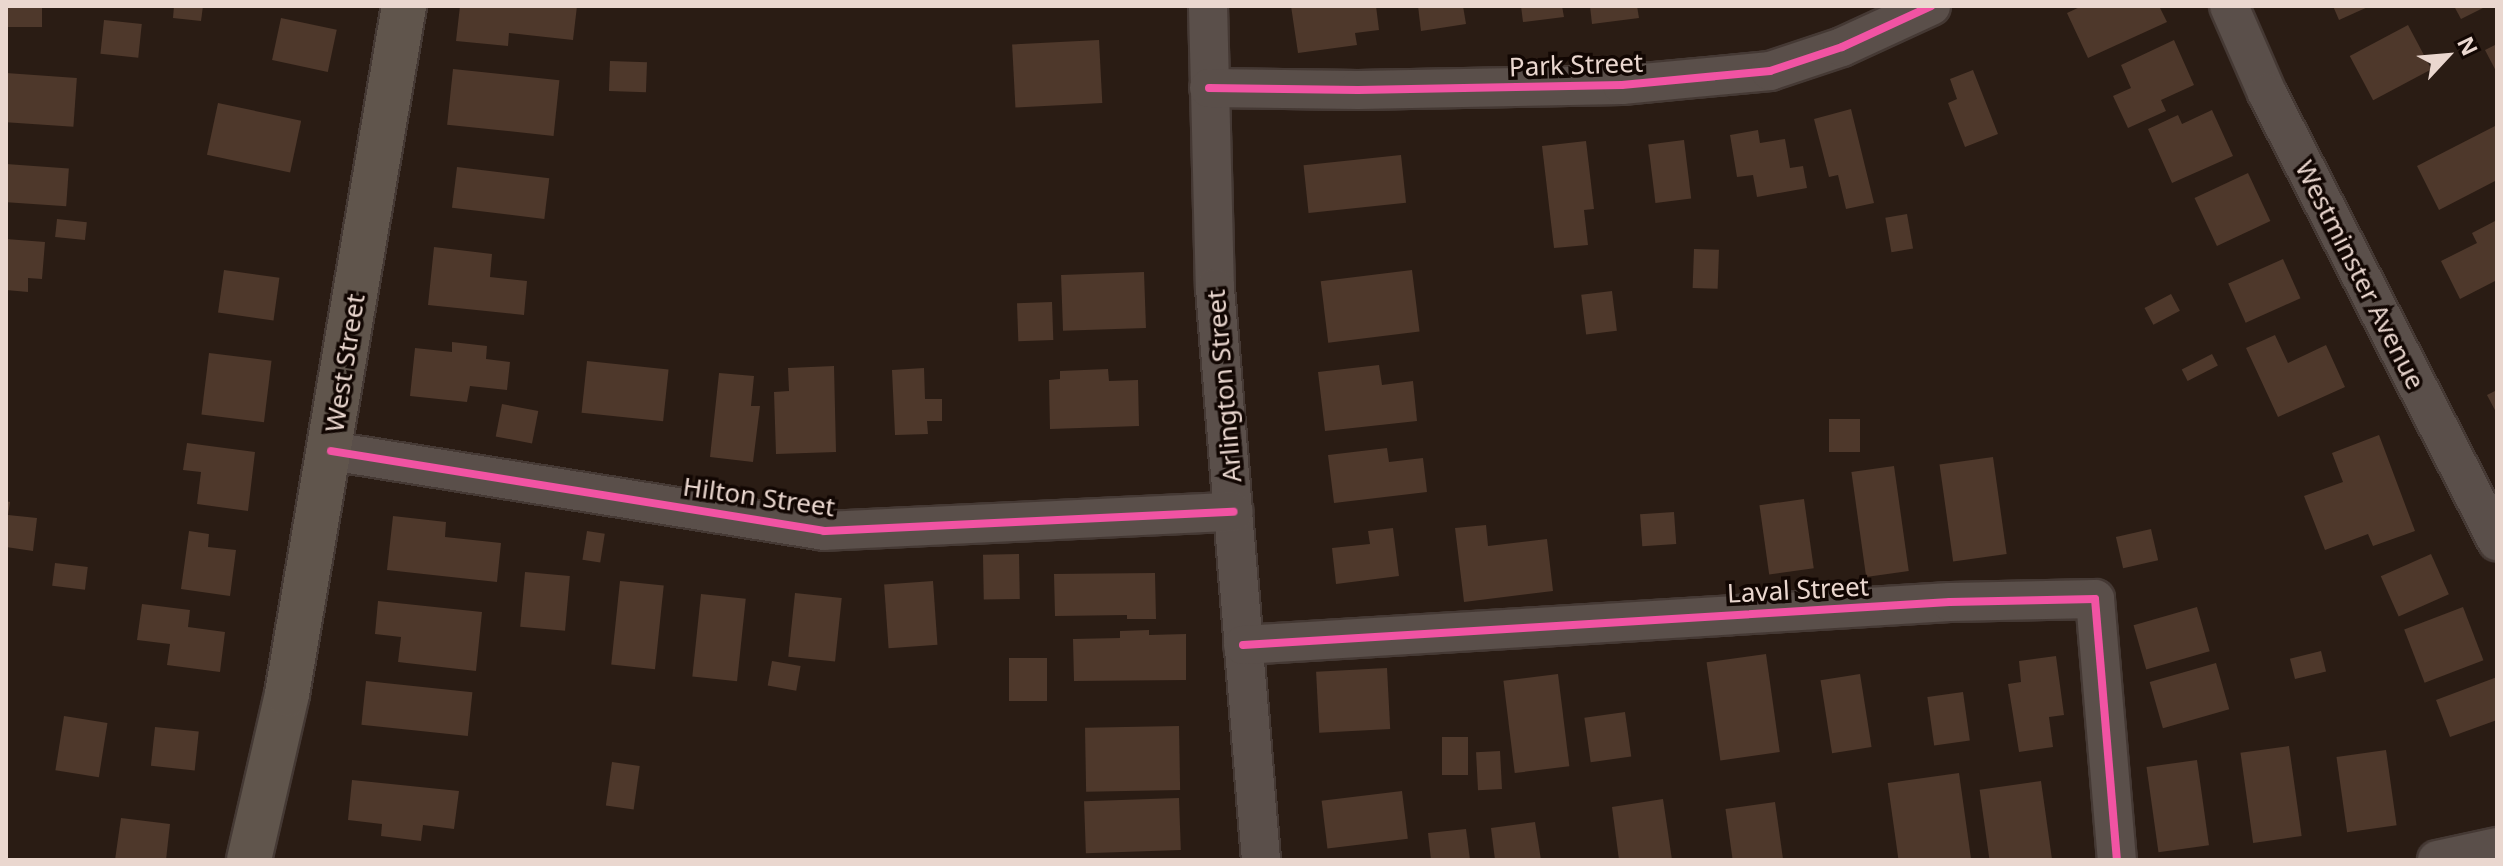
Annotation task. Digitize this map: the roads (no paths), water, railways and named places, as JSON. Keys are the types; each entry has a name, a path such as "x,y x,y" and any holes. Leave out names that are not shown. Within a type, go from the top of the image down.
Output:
{"main road":[{"name":"West Street","path":"249,860 287,694 331,451 404,6"}],"street":[{"name":"Arlington Street","path":"1208,6 1215,288 1261,860"},
{"name":"Park Street","path":"1209,88 1358,90 1622,85 1770,71 1842,47 1931,6"},
{"name":"Westminster Avenue","path":"2229,6 2267,93 2497,541"},
{"name":"Hilton Street","path":"331,451 824,531 1234,512"},
{"name":"Laval Street","path":"1243,645 1920,603 2095,599 2117,860"},
{"path":"2437,860 2497,847"}]}
